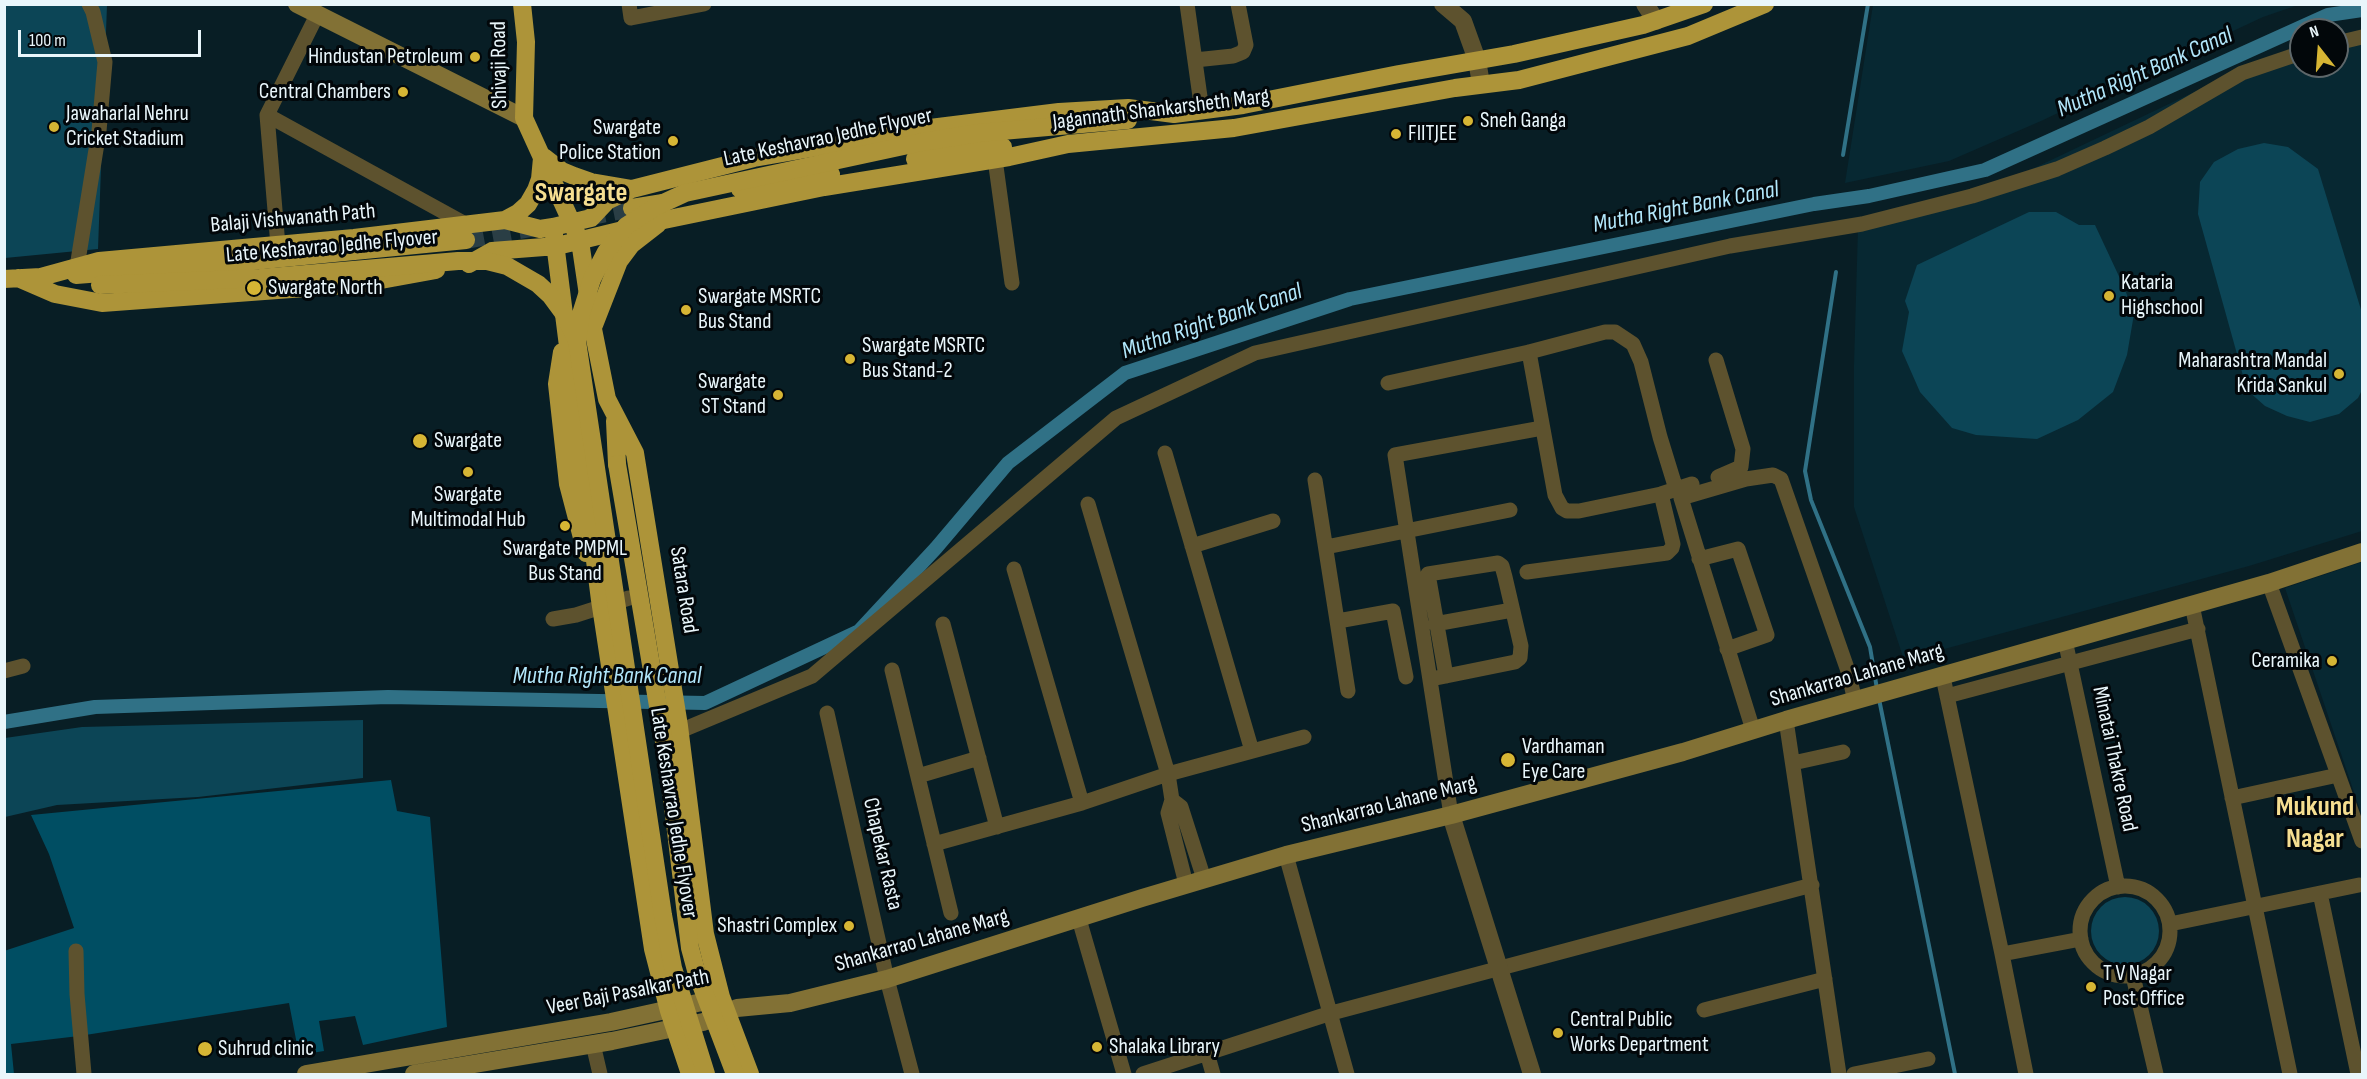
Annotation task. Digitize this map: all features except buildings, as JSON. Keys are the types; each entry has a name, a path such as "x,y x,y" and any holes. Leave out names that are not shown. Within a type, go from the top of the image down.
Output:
{"highway":[{"name":"Shivaji Road","path":"522,4 526,42 524,118 574,223"},
{"name":"Jagannath Shankarsheth Marg","path":"574,223 591,218 606,201 632,189 754,158 960,123 1059,112 1128,108 1174,114 1202,111 1514,54 1656,21 1704,4"},
{"name":"Jagannath Shankarsheth Marg","path":"557,246 664,220 835,185 995,159 1068,144 1234,128 1481,84 1519,80 1688,36 1765,4"},
{"name":"Late Keshavrao Jedhe Flyover","path":"571,335 592,279 606,252 626,226 657,206 685,194 922,142 979,133 1174,114"},
{"path":"632,208 962,151 1068,144"},
{"path":"542,156 562,171 574,176 591,182 632,189"},
{"path":"506,220 528,204 536,190 540,179 542,156"},
{"name":"Balaji Vishwanath Path","path":"11,278 41,277 99,261 468,233 506,220 540,229 574,223"},
{"path":"593,329 619,261 631,245 664,220"},
{"name":"Satara Road","path":"574,223 580,241 593,329 607,399 614,417 635,453 680,728 705,934 721,998 733,1011 750,1074"},
{"path":"553,227 571,335 601,603 653,949 690,1074"},
{"path":"41,277 253,261 468,233"},
{"name":"Balaji Vishwanath Path","path":"11,278 55,294 102,303 359,284 467,265 492,251 557,246"},
{"name":"Late Keshavrao Jedhe Flyover","path":"55,294 100,285 260,278 458,261 487,261 507,266 538,284 550,295 564,314 571,335 672,968 706,1074"},
{"path":"467,265 489,264 515,272 548,299 571,335"},
{"path":"614,417 617,464 668,765 690,948 697,974 735,1074"}],"main road":[{"path":"297,4 524,118"},
{"name":"Shankarrao Lahane Marg","path":"733,1011 790,1003 887,979 1286,855 1451,815 1683,752 1786,720 2269,583 2362,552"},
{"name":"Veer Baji Pasalkar Path","path":"414,1074 593,1044 672,1019 721,998"},
{"name":"Veer Baji Pasalkar Path","path":"306,1074 733,1011"}],"street":[{"path":"77,267 99,131 105,62 89,4"},
{"path":"629,4 631,18 705,4"},
{"path":"1187,4 1202,111"},
{"path":"1195,60 1233,56 1243,52 1246,45 1238,4"},
{"path":"1443,4 1463,21 1477,60 1481,84"},
{"path":"1645,4 1656,21"},
{"path":"278,246 267,115 317,15"},
{"path":"680,728 812,676 1116,418 1255,353 1730,246 1862,224 1972,196 2057,169 2105,148 2149,127 2242,72 2289,57"},
{"path":"267,115 468,233"},
{"path":"995,159 1012,283"},
{"path":"1388,382 1528,352 1605,332 1615,332 1633,344 1641,362 1676,489"},
{"path":"1528,352 1555,495 1562,508 1567,511 1579,511 1661,494 1735,471 1741,467 1743,449 1716,360"},
{"path":"1532,1074 1451,815 1395,455 1542,428"},
{"path":"1165,453 1251,751"},
{"path":"1753,730 1680,498 1746,479 1773,476 1780,478 1848,670 1855,701"},
{"path":"1315,480 1348,691"},
{"path":"1527,572 1667,553 1673,544 1661,494"},
{"path":"1088,504 1168,774 1172,800 1168,813 1195,882"},
{"path":"1326,547 1510,510"},
{"path":"1192,546 1273,521"},
{"path":"1699,560 1738,549 1767,635 1727,649"},
{"path":"1431,680 1515,662 1520,658 1521,646 1502,566 1498,563 1428,574 1446,676"},
{"path":"1014,569 1082,803"},
{"path":"2269,583 2362,841"},
{"path":"554,619 576,615 601,603 629,598"},
{"path":"2192,605 2290,1074"},
{"path":"1435,624 1512,610"},
{"path":"1338,621 1392,611 1406,677"},
{"path":"943,624 997,827"},
{"path":"1947,696 2198,629"},
{"name":"Minatai Thakre Road","path":"2065,640 2118,887"},
{"path":"4,671 23,666"},
{"path":"892,670 951,913"},
{"path":"1943,677 2026,1074"},
{"name":"Chapekar Rasta","path":"827,713 887,979 912,1074"},
{"path":"1786,720 1839,1074"},
{"path":"934,844 1082,803 1168,774 1304,737"},
{"path":"1793,763 1843,752"},
{"path":"918,776 979,758"},
{"path":"2232,798 2338,775"},
{"path":"1286,855 1328,1014 1347,1074"},
{"path":"1143,1074 1328,1014 1812,885"},
{"path":"2170,924 2359,885"},
{"path":"2118,887 2135,887 2152,894 2164,907 2170,924 2170,941 2162,957 2150,969 2133,976 2115,975 2099,968 2087,955 2081,939 2081,921 2088,905 2101,893 2118,887"},
{"path":"2320,892 2358,1074"},
{"path":"1079,919 1124,1074"},
{"path":"2002,954 2081,939"},
{"path":"76,951 78,1017 84,1074"},
{"path":"2133,976 2156,1074"},
{"path":"1704,1010 1825,979"},
{"path":"593,1044 600,1074"},
{"path":"1207,1053 1213,1074"},
{"path":"1854,1074 1928,1059"}],"shaded area":[{"path":"1873,4 2298,5 2263,17 2041,121 1949,161 1845,183"},
{"name":"Jawaharlal Nehru Cricket Stadium","path":"4,5 107,5 98,249 5,258"},
{"name":"Kataria Highschool","path":"2362,37 2362,531 2249,566 1904,660 1854,507 1854,365 1858,228 2028,171 2234,73 2289,57 2289,78 2349,78 2349,41"},
{"path":"2264,143 2288,147 2318,169 2362,313 2362,390 2358,398 2339,414 2310,422 2287,416 2265,406 2247,390 2198,214 2200,182 2214,162 2238,149"},
{"path":"2029,212 2056,212 2079,225 2095,225 2134,314 2127,355 2113,392 2078,420 2037,439 1976,435 1952,428 1920,392 1902,351 1909,312 1905,301 1917,265"},
{"path":"2362,562 2362,816 2285,588"},
{"path":"363,720 363,778 198,797 57,805 5,817 5,738 82,727"},
{"path":"391,780 397,811 430,817 447,1027 363,1045 355,1016 319,1021 324,1051 299,1055 289,1003 79,1036 11,1044 14,1074 5,1074 4,951 74,928 49,854 31,815"},
{"path":"2125,897 2138,900 2149,907 2156,918 2159,931 2156,944 2149,955 2138,962 2125,965 2112,962 2101,955 2094,944 2091,931 2094,918 2101,907 2112,900"}],"waterway":[{"path":"1843,155 1868,4"},
{"name":"Mutha Right Bank Canal","path":"4,722 95,707 388,697 705,703 859,631 936,548 1008,463 1125,373 1350,299 1814,204 1869,196 1985,170 2328,15 2362,10"},
{"path":"1836,272 1805,471 1811,500 1870,647 1877,689"},
{"path":"1879,699 1955,1074"}],"tunnel":[{"path":"587,217 632,208"},
{"path":"466,240 536,227"}],"place":[{"name":"Hindustan Petroleum","path":"475,57"},
{"name":"Central Chambers","path":"403,92"},
{"name":"Sneh Ganga","path":"1468,121"},
{"name":"Jawaharlal Nehru Cricket Stadium","path":"54,127"},
{"name":"FIITJEE","path":"1396,134"},
{"name":"Swargate Police Station","path":"673,141"},
{"name":"Swargate North","path":"254,288"},
{"name":"Kataria Highschool","path":"2109,296"},
{"name":"Swargate MSRTC Bus Stand","path":"686,310"},
{"name":"Swargate MSRTC Bus Stand-2","path":"850,359"},
{"name":"Maharashtra Mandal Krida Sankul","path":"2339,374"},
{"name":"Swargate ST Stand","path":"778,395"},
{"name":"Swargate","path":"420,441"},
{"name":"Swargate Multimodal Hub","path":"468,472"},
{"name":"Swargate PMPML Bus Stand","path":"565,526"},
{"name":"Ceramika","path":"2332,661"},
{"name":"Vardhaman Eye Care","path":"1508,760"},
{"name":"Shastri Complex","path":"849,926"},
{"name":"T V Nagar Post Office","path":"2091,987"},
{"name":"Central Public Works Department","path":"1558,1033"},
{"name":"Shalaka Library","path":"1097,1047"},
{"name":"Suhrud clinic","path":"205,1049"}],"district":[{"name":"Swargate","path":"581,194"},
{"name":"Mukund Nagar","path":"2315,824"}]}
